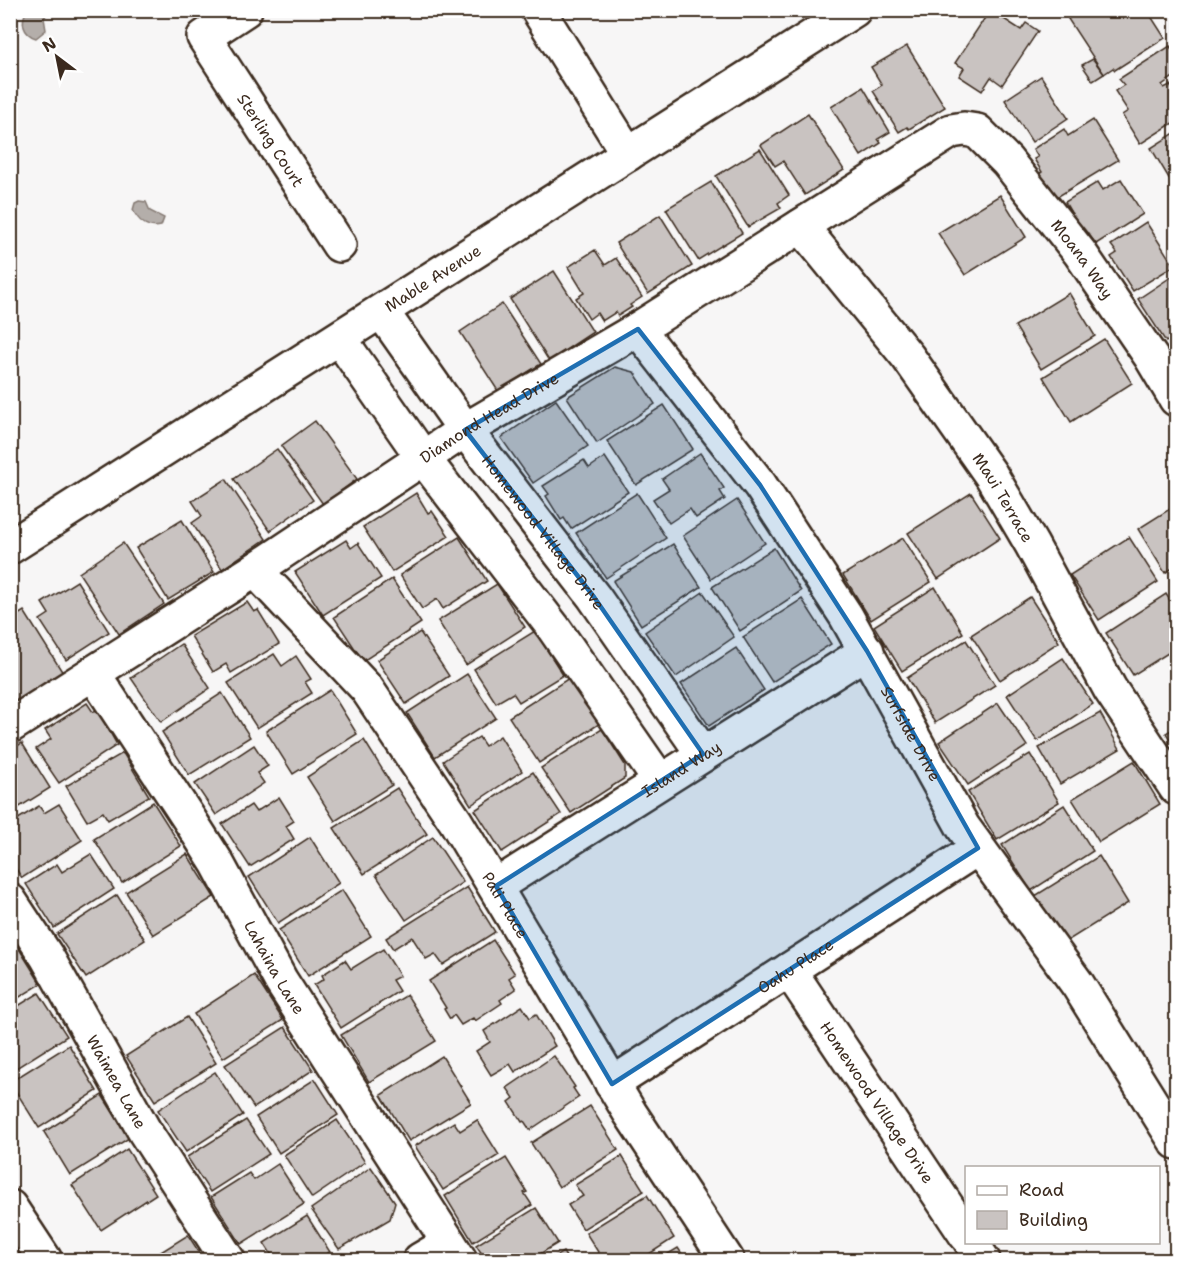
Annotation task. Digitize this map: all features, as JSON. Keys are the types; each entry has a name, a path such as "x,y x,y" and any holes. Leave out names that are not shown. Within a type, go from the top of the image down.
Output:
{"street":[{"name":"Sterling Court","path":"245,10 204,37 339,245"},
{"path":"538,10 628,154"},
{"name":"Mable Avenue","path":"10,547 854,10"},
{"name":"Diamond Head Drive","path":"10,726 255,570 465,430 638,329 951,131 964,129 977,131"},
{"name":"Moana Way","path":"977,131 1007,161 1080,253 1151,357 1176,399"},
{"name":"Maui Terrace","path":"801,226 908,357 991,475 1032,545 1110,689 1176,788"},
{"name":"Homewood Village Drive","path":"382,312 465,430 594,597 703,754"},
{"name":"Surfside Drive","path":"638,329 760,485 867,651 963,827 1078,985 1176,1142"},
{"path":"340,339 423,458 553,627 660,781"},
{"name":"Pali Place","path":"255,570 366,689 496,885 612,1084 727,1260"},
{"name":"Island Way","path":"496,885 867,651"},
{"name":"Lahaina Lane","path":"93,673 217,863 281,981 455,1252"},
{"name":"Oahu Place","path":"612,1084 978,848"},
{"name":"Waimea Lane","path":"10,901 47,957 145,1132 228,1260"},
{"name":"Homewood Village Drive","path":"789,970 965,1234"},
{"path":"10,1207 45,1260"},
{"path":"972,1244 983,1260"},
{"path":"420,1260 455,1252"}],"highlighted area":[{"path":"638,329 760,485 867,651 978,848 612,1084 496,886 703,754 594,597 465,430"}],"shaded area":[{"path":"27,10 49,11 44,18 46,30 36,38 28,34 24,27"},
{"path":"146,202 150,211 164,218 161,226 144,224 138,218 133,210 135,203"}],"building":[{"path":"990,10 1021,30 1026,23 1038,31 1002,85 991,77 982,91 959,76 964,68 955,63"},
{"path":"1081,10 1123,10 1126,14 1132,10 1147,10 1165,38 1115,70 1113,68 1104,74 1068,19"},
{"path":"907,46 945,107 909,129 907,127 899,132 873,91 882,85 871,67"},
{"path":"1170,46 1176,56 1176,75 1162,85 1164,88 1170,85 1176,95 1176,121 1140,144 1122,115 1128,111 1115,91 1124,85 1119,79"},
{"path":"1093,59 1104,74 1093,81 1082,65"},
{"path":"1041,76 1068,118 1032,142 1005,100"},
{"path":"863,87 890,132 878,139 881,143 861,156 831,107"},
{"path":"808,114 844,170 805,195 783,161 775,166 761,145"},
{"path":"1093,120 1118,160 1057,197 1050,186 1047,188 1038,174 1042,172 1034,159 1038,157 1033,149 1064,129 1068,136"},
{"path":"1176,132 1176,190 1151,148"},
{"path":"760,149 789,195 778,203 781,208 748,227 716,176"},
{"path":"1121,179 1143,214 1096,244 1088,233 1084,236 1068,212 1070,211 1065,202 1098,182 1103,190"},
{"path":"711,182 742,233 698,260 666,209"},
{"path":"1000,195 1026,237 965,275 938,233"},
{"path":"660,215 692,266 648,294 616,243"},
{"path":"1146,222 1174,266 1133,291 1111,257 1117,253 1111,245"},
{"path":"595,250 605,265 616,258 642,297 618,316 616,312 602,321 597,313 589,319 576,298 584,293 568,267"},
{"path":"554,271 593,332 549,361 510,299"},
{"path":"1171,277 1176,285 1176,335 1166,342 1138,299"},
{"path":"1069,293 1095,336 1041,369 1015,326"},
{"path":"502,304 541,364 498,391 460,332"},
{"path":"1104,339 1132,383 1071,422 1043,377"},
{"path":"1176,351 1176,367 1169,355"},
{"path":"615,367 634,372 655,404 597,443 567,397"},
{"path":"556,400 588,446 533,483 501,438"},
{"path":"664,405 693,449 636,485 607,441"},
{"path":"315,421 357,479 323,504 281,446"},
{"path":"277,449 313,500 270,531 234,479"},
{"path":"700,453 724,488 720,491 725,499 696,518 690,509 669,523 653,499 669,489 662,479"},
{"path":"605,457 628,492 571,529 564,518 561,520 546,496 549,494 543,486 584,460 589,468"},
{"path":"226,479 266,539 222,569 192,523 202,516 192,501"},
{"path":"416,493 428,513 432,511 449,536 392,572 363,527"},
{"path":"637,493 666,538 606,578 576,533"},
{"path":"971,493 1000,538 938,579 908,533"},
{"path":"737,500 765,543 711,579 683,536"},
{"path":"1176,505 1176,566 1165,573 1138,529"},
{"path":"182,520 214,572 168,600 136,548"},
{"path":"459,537 487,581 443,609 437,599 422,609 400,575"},
{"path":"1129,537 1158,582 1099,620 1070,575"},
{"path":"903,538 931,582 871,620 843,575"},
{"path":"346,540 351,548 358,543 381,578 323,615 295,572"},
{"path":"123,543 164,604 119,634 79,573"},
{"path":"673,544 701,587 641,625 613,581"},
{"path":"774,548 801,591 740,631 712,587"},
{"path":"392,579 421,623 363,661 334,617"},
{"path":"77,581 109,632 66,660 40,620 49,614 42,603"},
{"path":"497,584 525,627 466,665 438,621"},
{"path":"935,587 963,633 902,671 874,626"},
{"path":"703,592 734,637 676,677 645,632"},
{"path":"1166,594 1176,610 1176,648 1133,675 1106,633"},
{"path":"1030,597 1059,642 1000,680 971,635"},
{"path":"802,599 831,644 772,682 743,637"},
{"path":"247,602 254,612 258,610 279,644 231,673 226,664 213,672 191,636"},
{"path":"24,611 63,673 15,702 10,694 10,620"},
{"path":"535,631 563,675 519,702 513,693 496,703 474,669"},
{"path":"420,632 449,676 406,704 377,660"},
{"path":"966,640 995,685 935,723 907,678"},
{"path":"181,644 210,688 161,722 131,678"},
{"path":"736,648 764,690 709,726 681,684"},
{"path":"274,654 282,666 296,656 311,679 305,682 312,693 257,728 228,683"},
{"path":"1063,658 1093,704 1037,741 1007,695"},
{"path":"467,674 496,718 435,757 407,713"},
{"path":"569,678 599,724 539,763 509,717"},
{"path":"330,690 357,734 293,774 266,731"},
{"path":"222,693 250,737 189,775 162,732"},
{"path":"87,703 93,712 97,709 117,745 59,783 36,749 51,739 45,730"},
{"path":"998,703 1027,746 968,785 939,742"},
{"path":"1100,713 1120,749 1060,784 1039,748"},
{"path":"1176,727 1176,749 1166,733"},
{"path":"602,729 625,765 625,778 571,813 541,768"},
{"path":"500,736 522,771 471,805 443,761 479,737 485,746"},
{"path":"364,740 392,785 335,821 307,777"},
{"path":"22,743 50,788 10,813 10,750"},
{"path":"254,745 268,766 257,773 264,783 216,815 195,784"},
{"path":"123,753 149,796 108,820 103,812 87,821 66,786"},
{"path":"1030,754 1059,802 997,840 968,792"},
{"path":"1134,761 1160,804 1099,842 1072,799"},
{"path":"533,772 561,814 502,852 475,810"},
{"path":"397,788 427,834 364,874 334,828"},
{"path":"279,797 294,821 286,826 294,839 250,867 222,824 251,805 256,812"},
{"path":"153,802 181,846 122,883 94,839"},
{"path":"59,804 82,840 22,878 10,860 10,824 39,806 44,813"},
{"path":"1064,805 1093,851 1031,891 1002,845"},
{"path":"310,837 339,883 278,923 249,877"},
{"path":"433,837 463,882 406,920 376,875"},
{"path":"91,854 114,889 54,928 26,884 57,864 62,872"},
{"path":"187,854 214,897 153,935 126,892"},
{"path":"1099,856 1128,903 1064,943 1035,896"},
{"path":"467,887 495,932 443,965 435,954 426,959 412,937 393,949 386,938"},
{"path":"342,890 371,936 308,976 279,930"},
{"path":"117,895 145,940 86,978 57,934"},
{"path":"13,939 41,984 10,1003 10,940"},
{"path":"493,940 515,974 509,978 516,989 500,1000 502,1003 475,1021 473,1018 461,1025 454,1015 450,1019 444,1009 446,1008 429,981"},
{"path":"383,949 400,976 392,980 399,991 341,1028 314,985 324,979 322,975 345,960 351,969"},
{"path":"254,975 283,1020 223,1058 194,1014"},
{"path":"39,993 67,1036 10,1072 10,1011"},
{"path":"407,995 436,1041 369,1082 341,1035"},
{"path":"522,1006 530,1018 536,1014 555,1046 515,1072 510,1064 491,1075 476,1051 490,1042 484,1031"},
{"path":"187,1017 216,1063 155,1101 126,1056"},
{"path":"285,1027 313,1070 254,1108 225,1065"},
{"path":"69,1045 97,1091 39,1128 10,1082"},
{"path":"442,1056 471,1103 409,1141 381,1095"},
{"path":"554,1056 579,1097 530,1130 509,1102 514,1098 507,1088"},
{"path":"215,1072 243,1115 186,1152 158,1110"},
{"path":"315,1079 338,1115 279,1153 256,1117"},
{"path":"102,1095 129,1138 70,1175 44,1132"},
{"path":"1176,1095 1176,1113 1168,1100"},
{"path":"590,1106 618,1150 559,1187 531,1143"},
{"path":"246,1120 269,1154 210,1192 187,1157"},
{"path":"337,1120 365,1162 312,1198 284,1155"},
{"path":"477,1120 499,1155 443,1190 415,1146 454,1122 460,1131"},
{"path":"127,1149 156,1194 101,1230 72,1185"},
{"path":"622,1156 644,1191 583,1229 568,1205 583,1196 575,1185"},
{"path":"506,1158 527,1192 524,1193 532,1205 473,1242 445,1196"},
{"path":"278,1164 304,1204 241,1244 211,1197 249,1173 254,1180"},
{"path":"371,1167 395,1202 390,1219 339,1249 311,1209"},
{"path":"647,1195 674,1238 640,1260 634,1260 630,1255 621,1260 603,1260 586,1233"},
{"path":"536,1208 558,1243 530,1260 486,1260 476,1245"},
{"path":"307,1216 330,1252 316,1260 275,1260 264,1243"},
{"path":"188,1235 204,1260 148,1260"},
{"path":"678,1248 686,1260 658,1260"},
{"path":"563,1252 568,1260 549,1260"}]}
